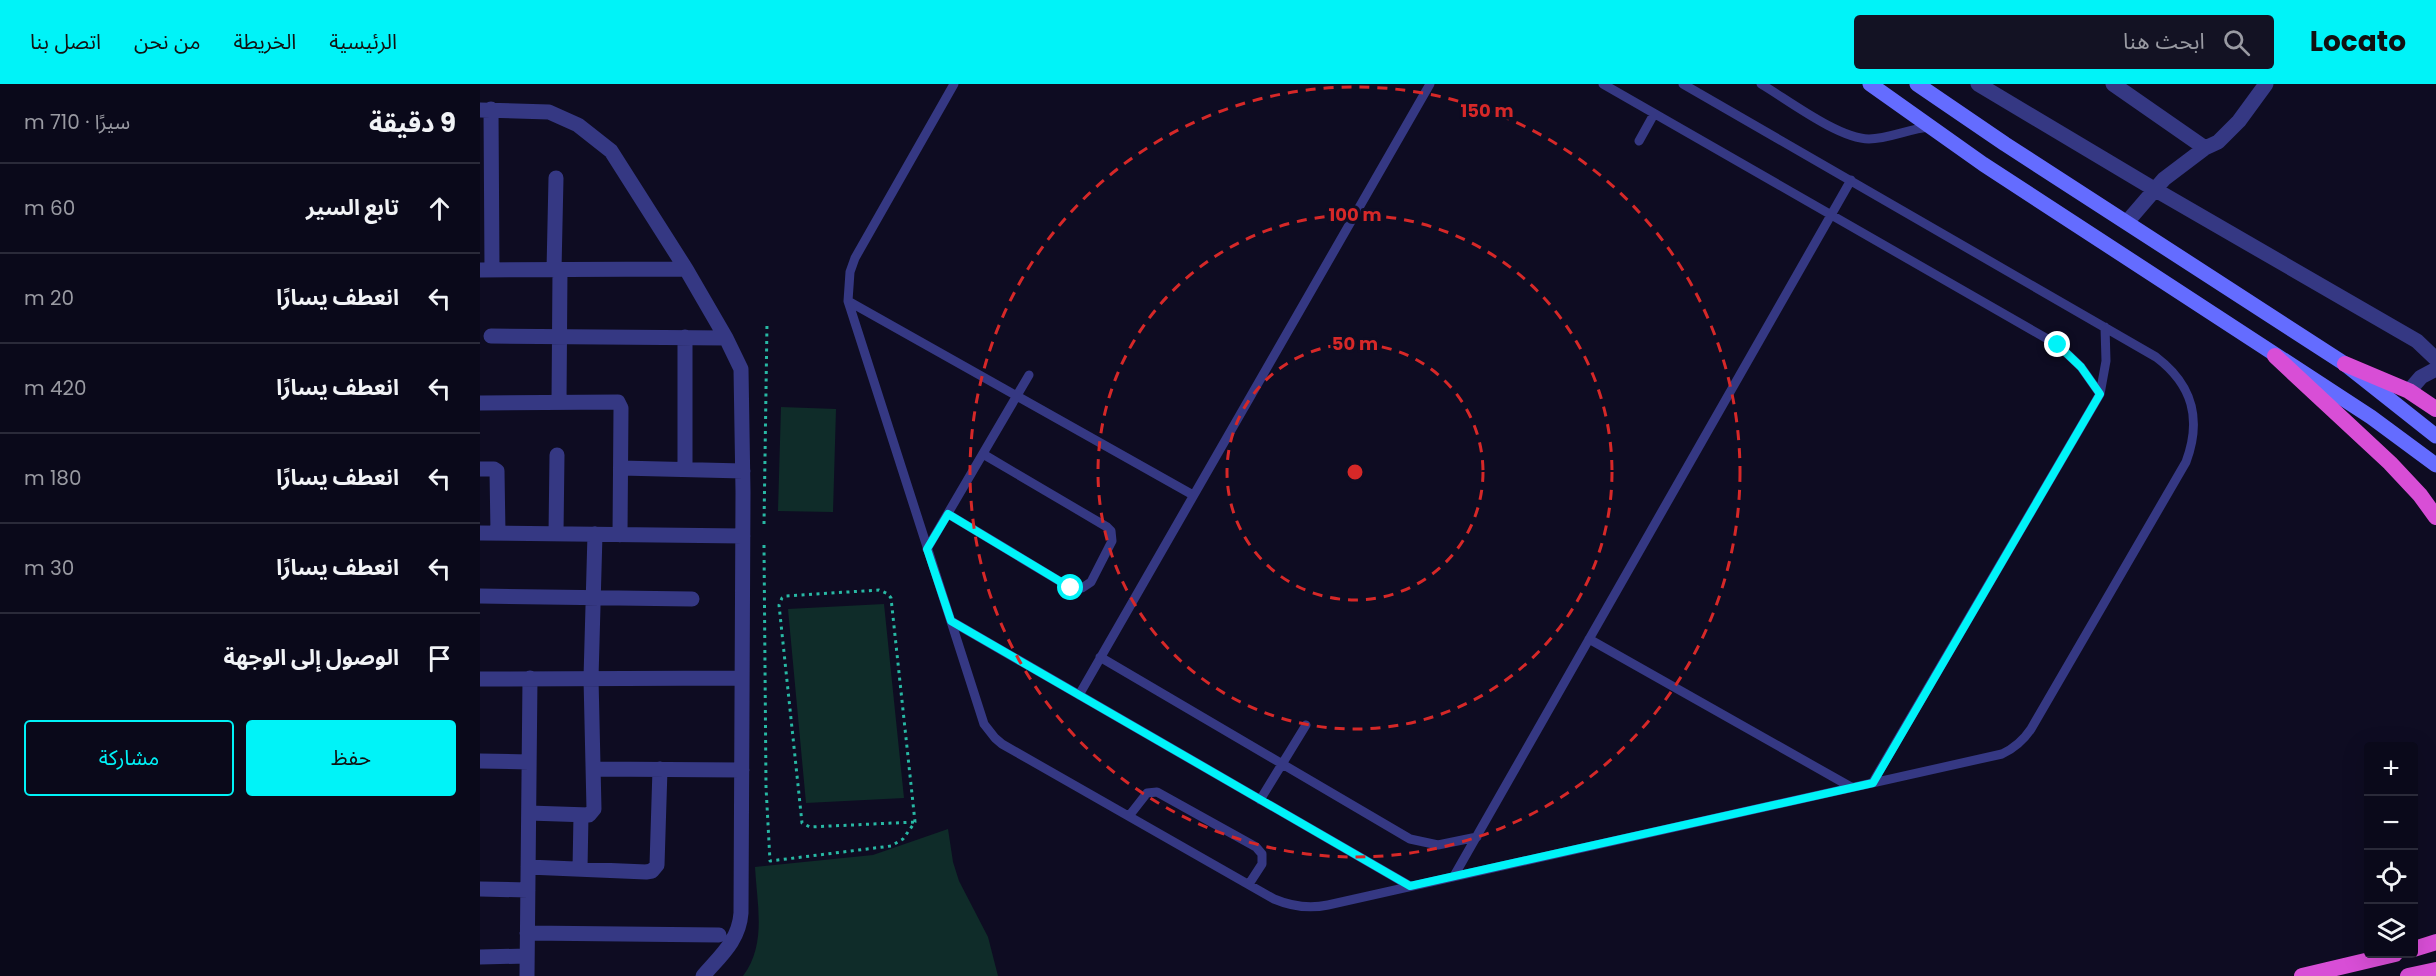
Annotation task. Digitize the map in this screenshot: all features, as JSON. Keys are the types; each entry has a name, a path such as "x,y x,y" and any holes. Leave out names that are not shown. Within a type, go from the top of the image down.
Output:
{"highway":[{"path":"2275,356 2390,463 2420,495 2436,517"},
{"path":"2345,364 2409,391 2436,409"},
{"path":"2418,948 2436,942"},
{"path":"2302,976 2378,958"},
{"path":"2408,976 2436,970"}],"main road":[{"path":"1870,84 1929,127 2371,417 2436,465"},
{"path":"1917,84 2005,144 2345,364 2436,436"}],"street":[{"path":"1978,84 2417,341 2436,359"},
{"path":"2113,84 2205,148"},
{"path":"2127,222 2164,178 2205,148 2218,142 2240,121 2266,84"},
{"path":"686,269 486,270 485,110 549,112 578,125 611,151 686,269 726,338 742,375 740,925 734,940 703,976"},
{"path":"556,178 560,402"},
{"path":"491,336 726,338"},
{"path":"685,337 685,469"},
{"path":"2409,391 2421,377 2436,369"},
{"path":"480,403 618,402 621,408 620,535"},
{"path":"556,534 557,455"},
{"path":"621,468 743,471"},
{"path":"480,469 497,471 498,533"},
{"path":"480,533 743,536"},
{"path":"529,813 591,815 594,809 591,678 595,534"},
{"path":"480,596 692,599"},
{"path":"480,678 742,678"},
{"path":"527,976 530,678"},
{"path":"480,761 529,762"},
{"path":"593,769 742,770"},
{"path":"528,867 646,872 655,868 660,769"},
{"path":"580,869 581,815"},
{"path":"480,889 528,890"},
{"path":"527,933 719,935"},
{"path":"480,957 527,957"}],"lane":[{"path":"954,84 855,258 850,272 848,302 984,724 995,738 1129,816 1284,903 1306,908 2002,754 2019,744 2031,729 2186,462 2191,448 2194,418 2186,390 2168,366 2105,327 1683,84"},
{"path":"1078,695 1430,84"},
{"path":"1603,84 2058,345 2081,367 2100,394"},
{"path":"1761,84 1852,137 1872,139 1905,130 1929,127"},
{"path":"1639,141 1654,114"},
{"path":"1454,876 1851,180"},
{"path":"848,302 1193,495"},
{"path":"1873,783 2100,394 2106,361 2105,327"},
{"path":"927,549 1029,375"},
{"path":"948,514 1071,588 1082,588 1091,582 1112,542 1111,531 983,454"},
{"path":"951,621 1410,886"},
{"path":"1589,639 1851,787"},
{"path":"1100,657 1410,839 1428,844 1448,845 1477,837"},
{"path":"1260,800 1306,725"},
{"path":"1129,816 1147,793 1157,792 1256,847 1262,854 1262,864 1249,884"}],"path":[{"path":"764,524 767,323"},
{"path":"764,545 765,722 770,861 891,846 903,839 915,822 891,598 879,590 785,596 779,605 802,822 810,827 915,822"}],"green space":[{"path":"781,407 836,409 833,512 778,511"},
{"path":"884,604 904,798 806,803 788,609"},
{"path":"948,829 953,862 959,881 988,937 998,976 743,976 755,951 758,937 755,867 873,855"}],"route":[{"path":"1071,588 948,514 927,549 951,621 1410,886 1873,783 2100,394 2081,367 2058,345"}]}
